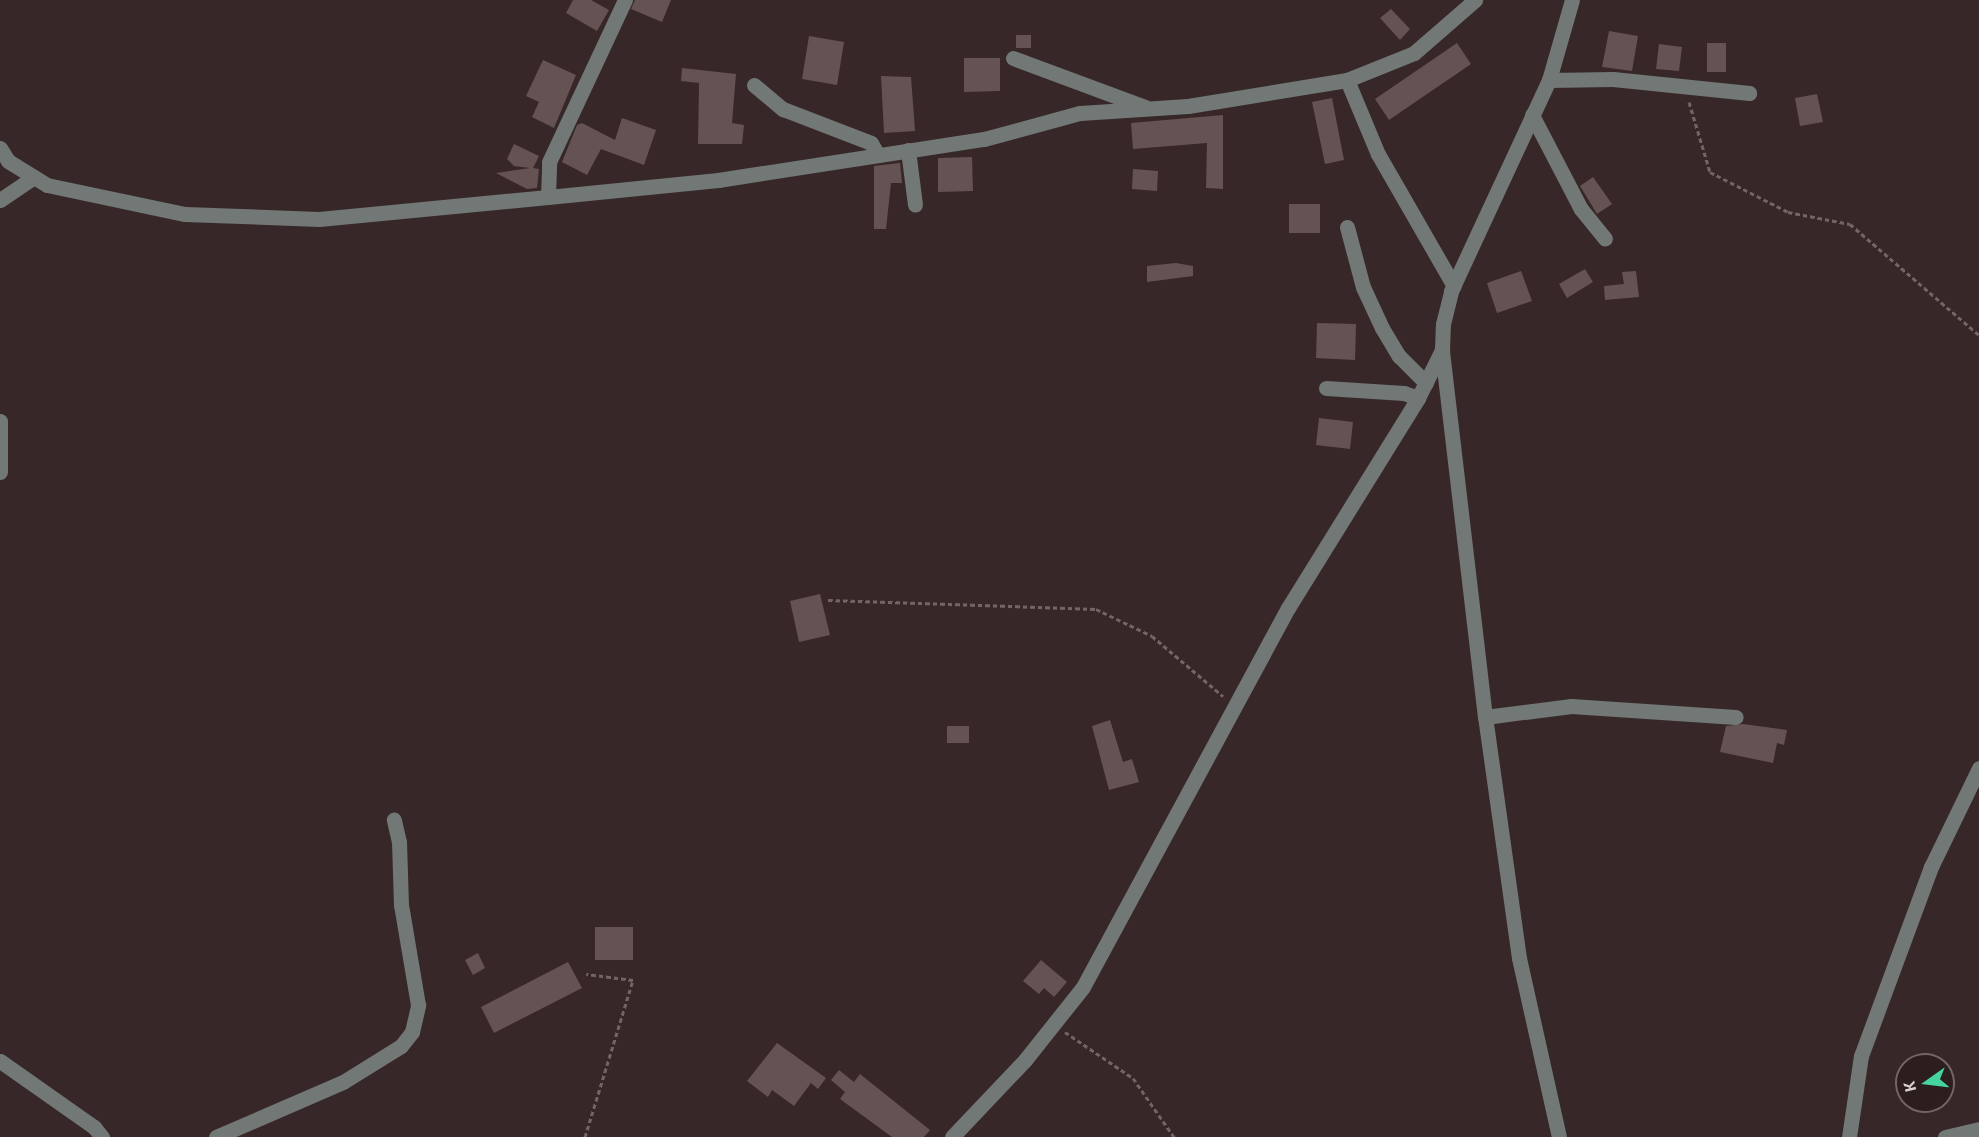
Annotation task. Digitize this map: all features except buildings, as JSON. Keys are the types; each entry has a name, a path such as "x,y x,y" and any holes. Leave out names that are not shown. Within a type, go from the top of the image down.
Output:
{"street":[{"path":"548,197 549,162 625,0"},
{"path":"0,148 8,161 47,185 185,214 320,219 718,180 984,139 1080,113 1188,106 1347,80 1414,52 1475,0"},
{"path":"1559,1137 1519,958 1485,717 1443,350 1443,324 1454,286 1549,80 1572,0"},
{"path":"1013,58 1150,109"},
{"path":"1549,80 1612,79 1749,93"},
{"path":"1347,80 1378,154 1454,286"},
{"path":"754,85 783,110 871,143 878,155"},
{"path":"1532,115 1581,209 1605,239"},
{"path":"908,150 915,205"},
{"path":"0,200 34,177"},
{"path":"1347,227 1363,287 1382,328 1398,356 1426,383"},
{"path":"951,1137 1054,1024 1083,987 1288,608 1418,398 1443,350"},
{"path":"1326,388 1404,393 1418,398"},
{"path":"0,421 0,472"},
{"path":"1485,717 1571,706 1737,717"},
{"path":"1849,1137 1861,1056 1931,867 1979,768"},
{"path":"216,1137 343,1082 401,1047 412,1032 418,1005 401,905 399,842 394,820"},
{"path":"0,1061 94,1127 102,1137"},
{"path":"1946,1137 1979,1130"}],"path":[{"path":"1684,86 1710,172 1788,212 1850,224 1979,334"},
{"path":"828,600 1096,609 1152,636 1234,705"},
{"path":"585,1137 633,980 586,974"},
{"path":"1054,1024 1133,1078 1174,1137"}]}
